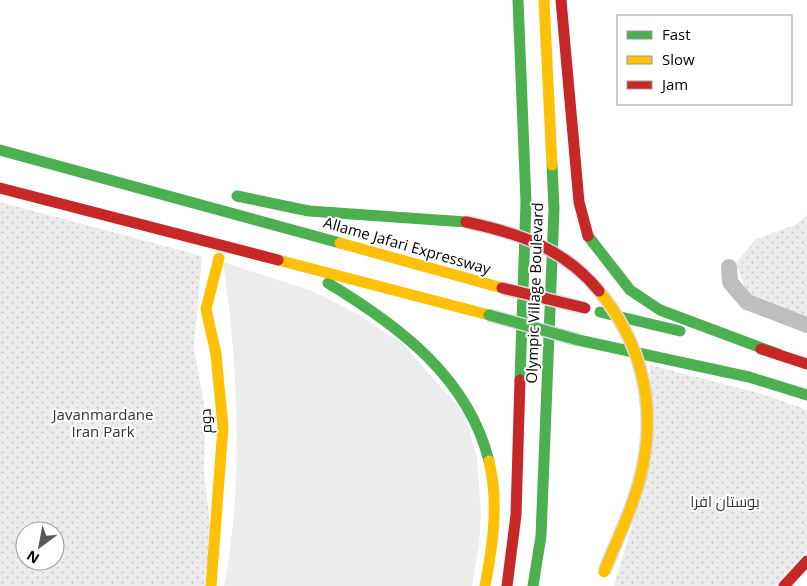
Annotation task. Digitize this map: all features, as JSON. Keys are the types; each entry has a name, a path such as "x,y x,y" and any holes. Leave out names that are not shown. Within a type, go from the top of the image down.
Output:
{"main road":[{"name":"Olympic Village Boulevard","path":"507,586 516,515 526,202 518,0"},
{"name":"Olympic Village Boulevard","path":"533,586 541,536 554,209 544,0"},
{"path":"561,0 579,202 589,239 630,290 660,310 778,354"},
{"name":"Allame Jafari Expressway","path":"0,150 148,189 502,288 778,354 807,364"},
{"path":"0,188 578,340 750,376 807,395"},
{"path":"148,189 193,191"},
{"path":"229,195 309,211 466,222 521,236 552,250 581,271 617,313 629,333 646,392 648,426 642,466 604,572 597,586"},
{"name":"دوم","path":"211,586 223,427 216,354 206,309 219,258"},
{"path":"294,264 359,301 420,347 457,386 475,416 486,450 493,484 495,518 486,586"},
{"path":"784,586 807,561"}],"street":[{"path":"729,267 730,282 747,302 807,325"}],"green space":[{"name":"Javanmardane Iran Park","path":"0,202 202,256 194,348 206,416 204,471 211,533 205,586 0,586"},
{"path":"807,215 807,317 748,296 736,263 756,239 795,225"},
{"path":"223,262 315,292 359,315 403,344 465,414 477,458 481,514 479,545 472,586 224,586 234,507 237,424 232,341"},
{"name":"بوستان افرا","path":"650,365 759,393 807,410 807,552 775,586 614,586 649,468"}],"traffic: fast":[{"path":"518,0 526,202 520,380"},
{"path":"0,150 340,243"},
{"path":"533,586 541,536 554,209 552,165"},
{"path":"237,196 309,211 466,222"},
{"path":"588,236 630,290 660,310 778,354"},
{"path":"328,283 405,336 448,379 465,404 479,431 489,461"},
{"path":"600,312 680,331"},
{"path":"489,315 578,340"},
{"path":"578,340 749,377 807,395"}],"traffic: slow":[{"path":"544,0 552,165"},
{"path":"340,243 502,288"},
{"path":"211,586 223,427 216,354 206,309 219,258"},
{"path":"278,260 489,315"},
{"path":"599,291 625,330 634,351 646,395 647,418 647,441 640,479 604,572"},
{"path":"485,586 494,524 494,492 489,461"}],"traffic: jam":[{"path":"561,0 579,202 588,236"},
{"path":"0,188 278,260"},
{"path":"466,222 504,231 539,244 571,264 599,291"},
{"path":"502,288 585,308"},
{"path":"761,349 807,364"},
{"path":"507,586 516,515 520,380"},
{"path":"784,586 807,561"}]}
